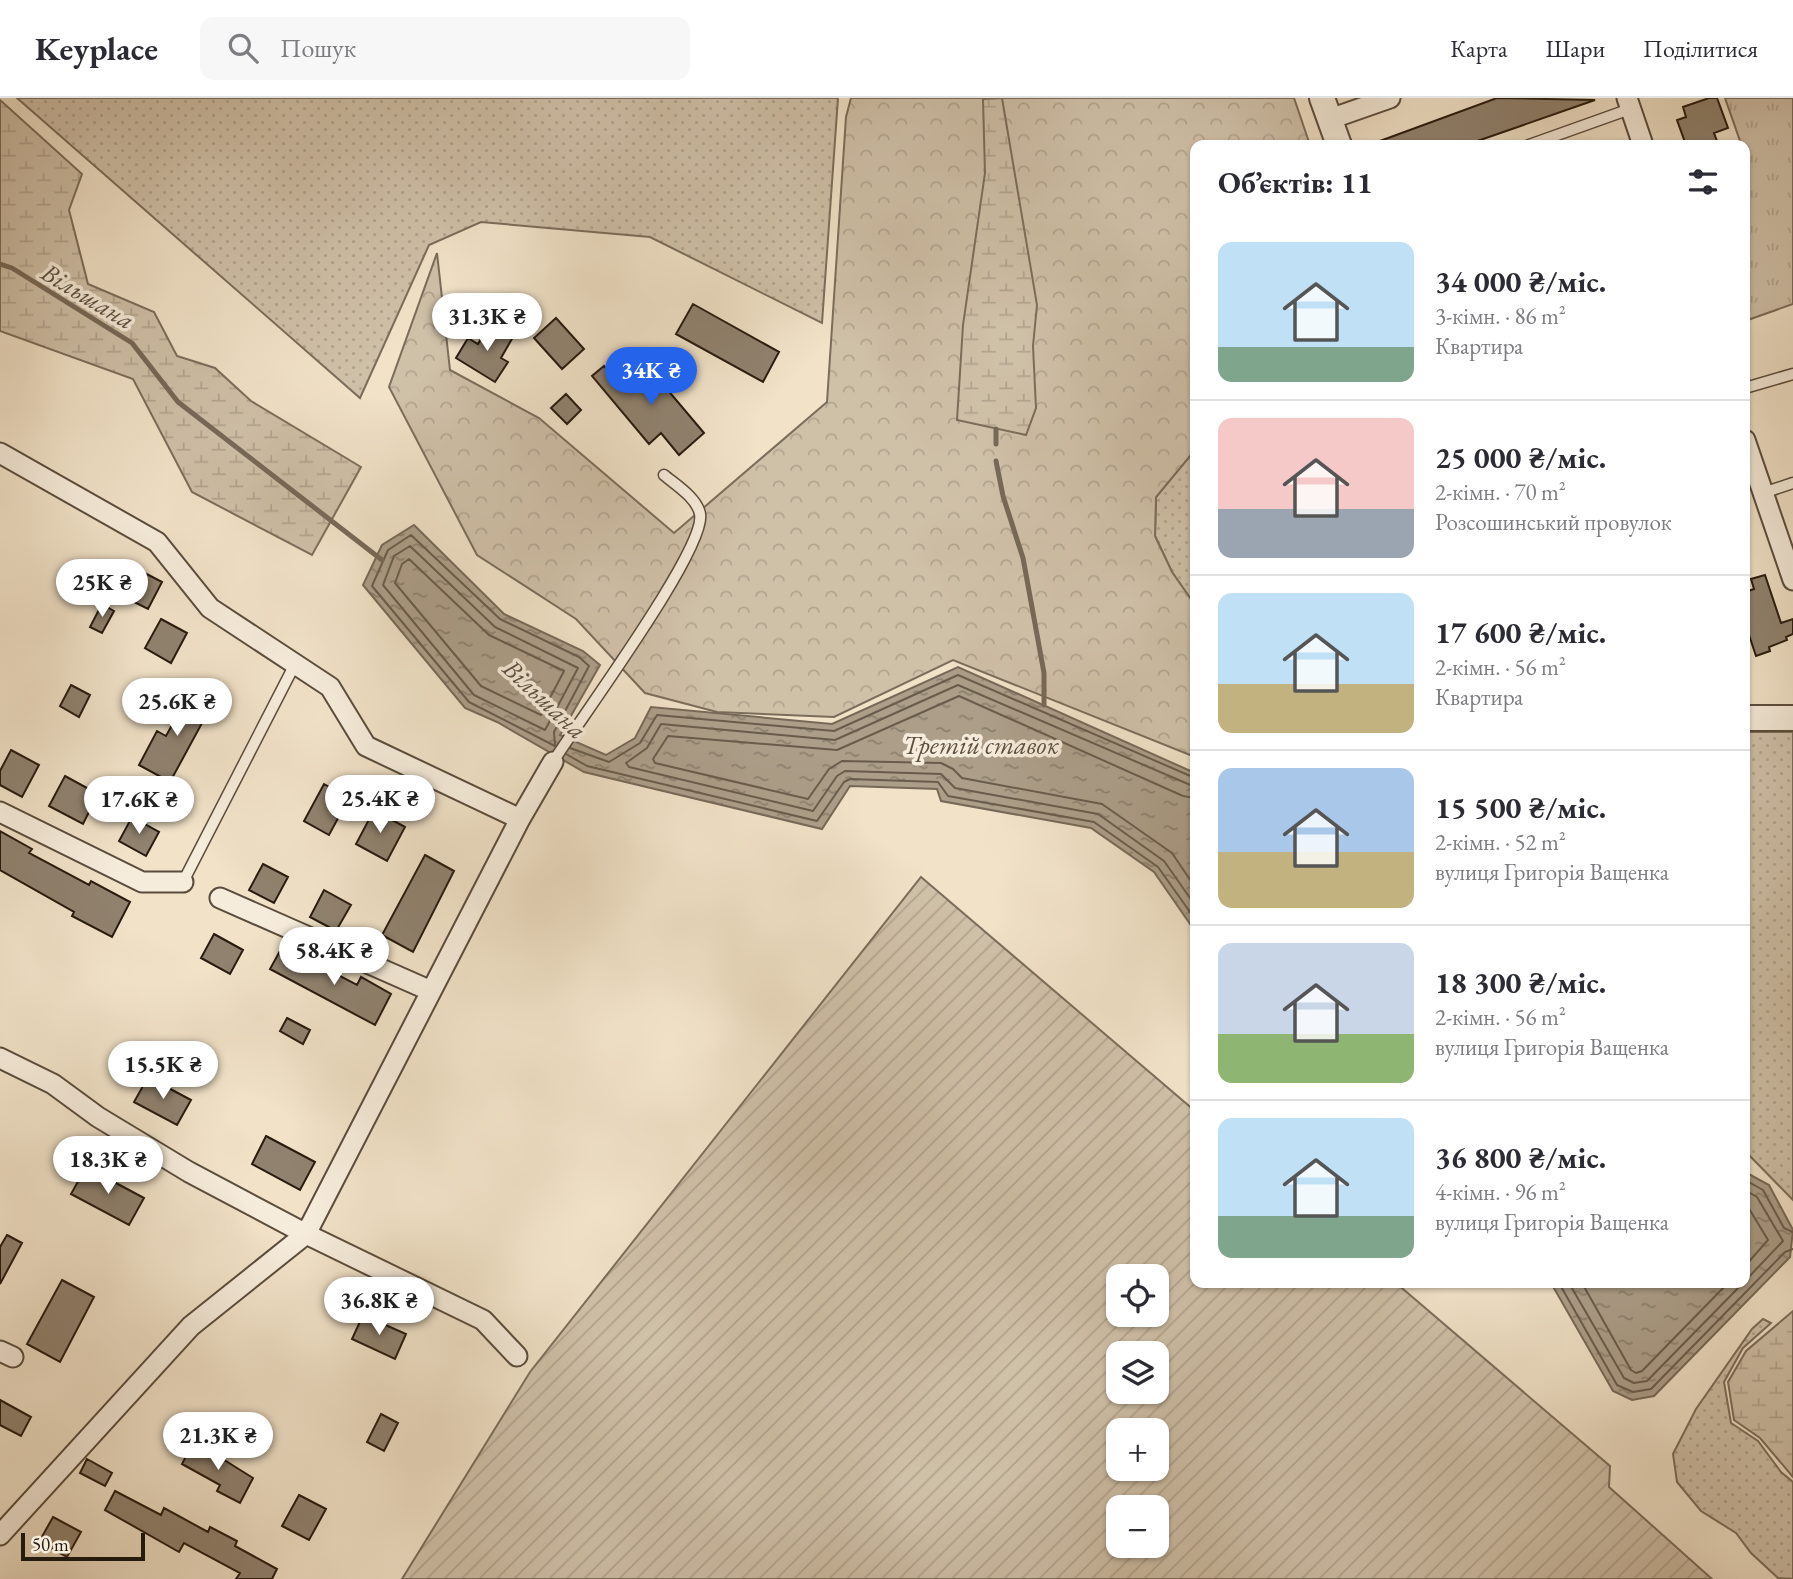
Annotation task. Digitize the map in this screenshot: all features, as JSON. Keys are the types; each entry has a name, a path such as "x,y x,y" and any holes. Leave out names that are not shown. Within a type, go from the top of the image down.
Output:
{"street":[{"path":"1337,140 1326,109 1390,98"},
{"path":"1628,103 1641,140"},
{"path":"0,453 157,542 210,608 330,687 366,746 520,819"},
{"path":"1750,455 1793,580"},
{"path":"1750,718 1793,718"},
{"path":"0,1535 191,1326 306,1234 520,819 553,762"},
{"path":"0,813 142,883 183,882"},
{"path":"220,898 430,991"},
{"path":"0,1058 54,1084 98,1117 189,1172 306,1234 483,1320 517,1356"}],"lane":[{"path":"1541,140 1628,103"},
{"path":"1750,386 1793,373"},
{"path":"553,762 664,594 696,537 700,514 690,497 664,475"},
{"path":"1763,493 1793,482"},
{"path":"183,882 295,664"}],"green space":[{"path":"17,98 838,98 822,323 650,237 481,222 429,245 360,398"},
{"path":"851,98 1294,98 1308,140 1190,140 1190,456 1156,497 1155,536 1172,572 1190,598 1190,755 953,660 834,717 717,712 645,693 576,619 477,555 389,387 437,253 450,370 539,418 674,533 827,402 846,117"},
{"path":"1002,98 1037,305 1033,346 1036,408 1026,435 957,420 963,325 985,173 983,99"},
{"path":"1725,98 1793,98 1793,304 1750,319 1750,140 1740,140"},
{"path":"0,100 82,174 69,210 88,284 154,312 177,356 215,368 251,401 361,467 312,555 192,492 133,379 0,331"},
{"path":"1190,456 1190,598 1172,572 1155,536 1156,497"},
{"path":"1750,732 1793,732 1793,1200 1750,1156"},
{"path":"921,877 1190,1107 1190,1288 1402,1288 1610,1466 1609,1487 1712,1579 402,1579 530,1372"},
{"path":"1793,1311 1793,1477 1760,1438 1734,1420 1728,1382 1746,1351"},
{"path":"1763,1319 1771,1323 1743,1348 1724,1382 1731,1423 1758,1441 1781,1472 1793,1482 1793,1579 1778,1578 1751,1553 1736,1533 1701,1511 1677,1482 1673,1454 1696,1409 1752,1329"}],"water":[{"name":"Третій ставок","path":"414,525 504,614 583,651 600,665 560,735 606,755 635,738 651,707 832,724 958,667 1190,771 1190,924 1154,872 1091,828 941,801 937,789 850,786 822,829 584,772 497,722 465,708 363,585 382,545"},
{"path":"1750,1175 1769,1185 1793,1230 1790,1257 1654,1396 1632,1400 1613,1391 1554,1288 1750,1288"}],"building":[{"path":"1497,98 1595,100 1480,140 1383,140"},
{"path":"1717,98 1728,128 1714,133 1717,140 1684,140 1677,120 1686,117 1683,107"},
{"path":"693,304 779,352 763,382 676,334"},
{"path":"556,318 584,349 562,369 534,338"},
{"path":"490,323 513,337 501,358 508,362 495,382 456,358 468,338 478,344"},
{"path":"644,362 704,433 679,455 661,433 649,444 592,376 604,366 618,383"},
{"path":"566,394 581,410 567,424 551,408"},
{"path":"139,570 162,582 148,609 124,597"},
{"path":"1765,575 1781,623 1793,619 1793,634 1786,637 1787,640 1756,656 1750,638 1750,590 1754,589 1751,579"},
{"path":"102,604 114,611 102,633 90,627"},
{"path":"161,619 187,633 171,663 145,648"},
{"path":"71,685 90,695 79,717 60,706"},
{"path":"192,689 214,701 170,782 139,765 157,731 166,736"},
{"path":"11,750 39,765 22,797 0,785 0,771"},
{"path":"65,776 98,794 83,824 49,806"},
{"path":"324,784 349,798 329,835 304,821"},
{"path":"374,810 405,827 387,861 356,844"},
{"path":"132,817 159,832 146,856 119,841"},
{"path":"0,831 32,849 29,853 89,885 91,881 130,902 112,937 72,916 74,912 0,870"},
{"path":"425,855 454,871 413,952 382,935"},
{"path":"263,864 288,877 274,903 249,890"},
{"path":"324,890 351,905 336,931 310,917"},
{"path":"214,934 243,950 230,974 201,958"},
{"path":"281,949 323,972 325,968 357,985 361,977 391,994 375,1025 270,969"},
{"path":"287,1018 310,1030 303,1044 280,1031"},
{"path":"148,1077 191,1100 177,1125 134,1102"},
{"path":"266,1136 315,1162 300,1190 252,1164"},
{"path":"86,1167 144,1198 129,1225 71,1194"},
{"path":"7,1235 22,1243 0,1284 0,1247"},
{"path":"62,1280 94,1297 60,1362 27,1344"},
{"path":"363,1315 406,1334 395,1359 352,1339"},
{"path":"0,1400 31,1417 21,1436 0,1425"},
{"path":"381,1414 398,1423 384,1451 367,1442"},
{"path":"194,1441 253,1478 240,1503 217,1491 220,1485 182,1464"},
{"path":"87,1459 112,1473 105,1486 80,1473"},
{"path":"115,1491 161,1515 164,1508 208,1532 210,1527 237,1541 235,1546 277,1569 272,1579 236,1579 240,1573 184,1543 179,1552 105,1510"},
{"path":"299,1495 326,1509 309,1540 282,1526"},
{"path":"53,1517 81,1532 67,1557 39,1542"}],"waterway":[{"name":"Вільшана","path":"0,264 12,268 132,343 178,402 382,560"},
{"path":"996,429 996,444"},
{"path":"996,461 1003,496 1023,558 1044,673 1044,705"}]}
